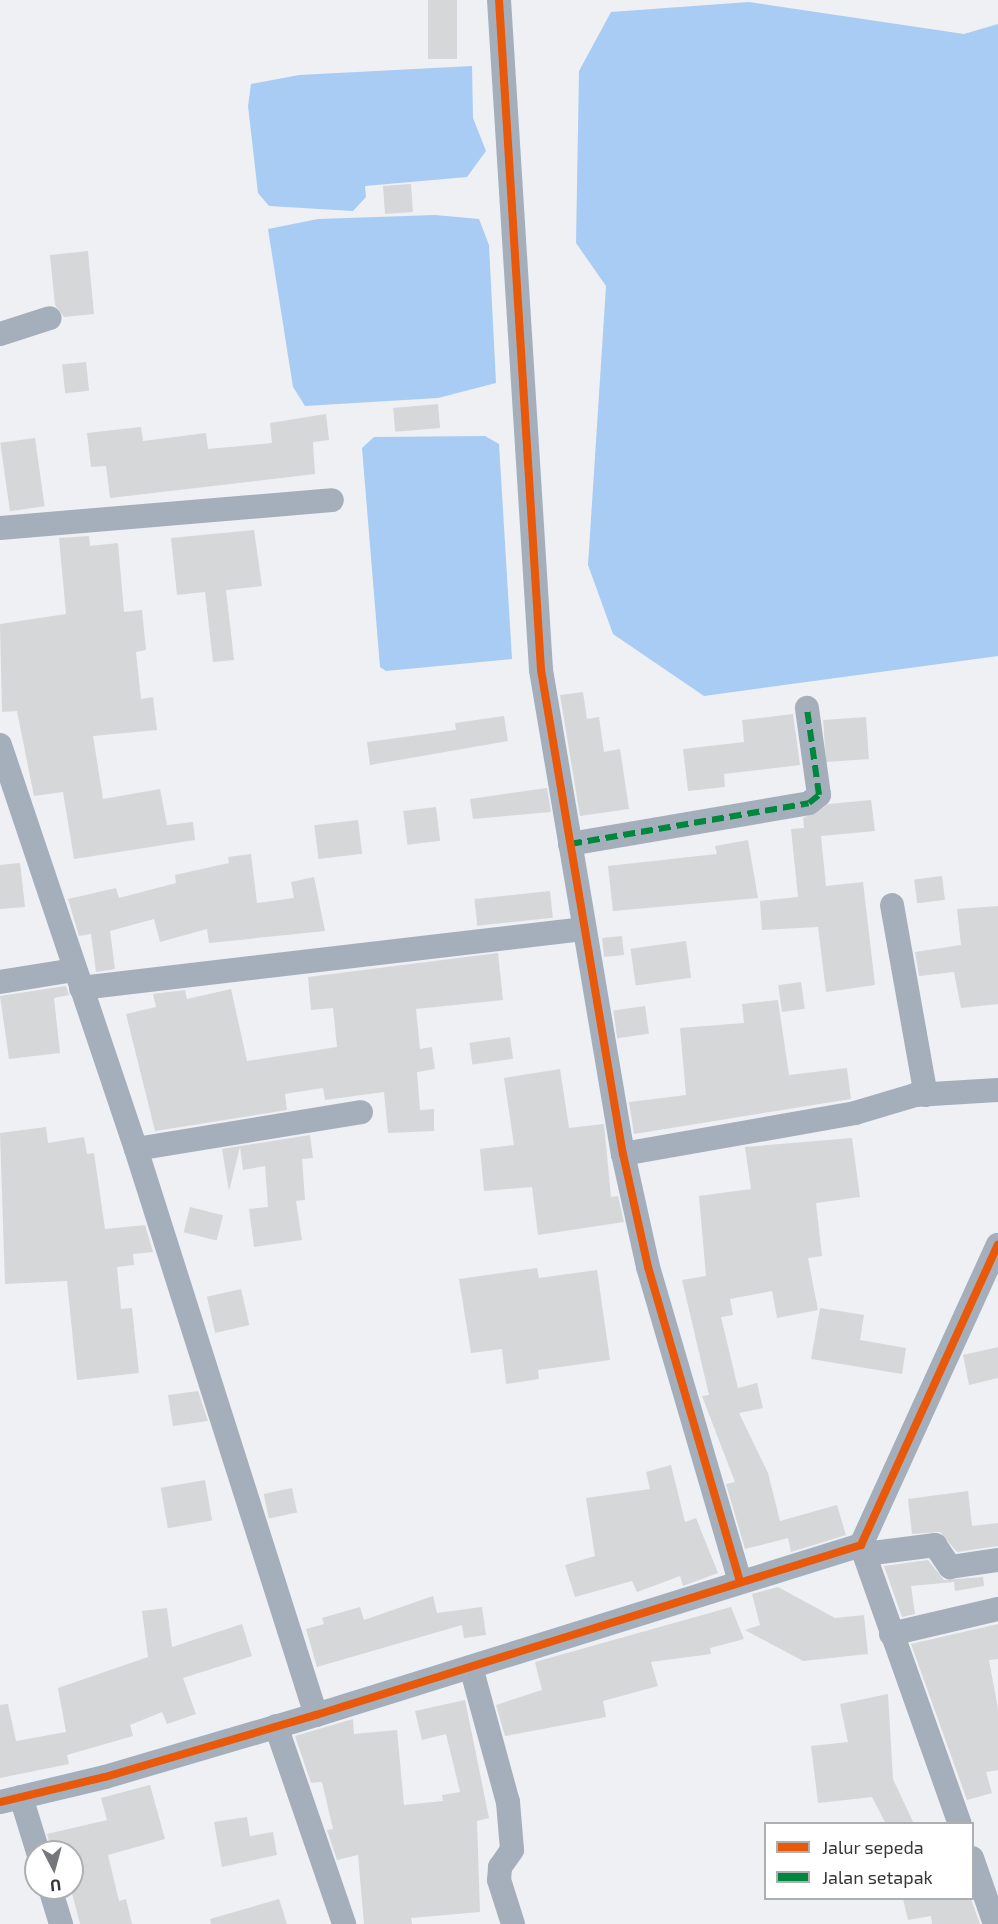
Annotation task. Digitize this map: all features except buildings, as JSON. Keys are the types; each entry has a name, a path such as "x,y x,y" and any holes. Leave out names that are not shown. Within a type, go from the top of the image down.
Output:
{"street":[{"path":"499,0 541,670 583,929 623,1154 648,1267 739,1579"},
{"path":"0,334 50,318"},
{"path":"0,528 332,500"},
{"path":"570,844 809,803 819,795 807,708"},
{"path":"0,745 136,1149 316,1715"},
{"path":"892,905 926,1095"},
{"path":"0,982 77,979 583,929"},
{"path":"623,1154 926,1095 998,1090"},
{"path":"136,1149 361,1112"},
{"path":"959,1822 891,1634 863,1549 989,1276 998,1245"},
{"path":"32,1840 10,1799 316,1715 739,1579 863,1549 935,1545 950,1567 998,1560"},
{"path":"891,1634 998,1609"},
{"path":"471,1667 508,1802 512,1850 500,1867 499,1880 513,1924"},
{"path":"276,1726 344,1924"},
{"path":"974,1864 995,1924"},
{"path":"54,1900 61,1924"}],"water":[{"path":"749,2 964,34 998,24 998,656 704,696 613,634 588,565 606,286 576,243 579,71 611,12"},
{"path":"472,66 473,118 486,151 467,177 365,186 366,197 353,211 269,206 258,193 248,106 251,84 299,75"},
{"path":"435,215 479,219 489,245 496,383 438,398 305,406 293,387 268,229 318,219"},
{"path":"485,436 499,444 512,659 386,671 380,667 362,448 374,437"}],"marked path":[{"path":"570,844 809,803 819,795 807,708"}],"cycle path":[{"path":"499,0 541,670 623,1154 648,1267 739,1579"},
{"path":"0,1802 105,1777 316,1715 861,1545 998,1245"}]}
